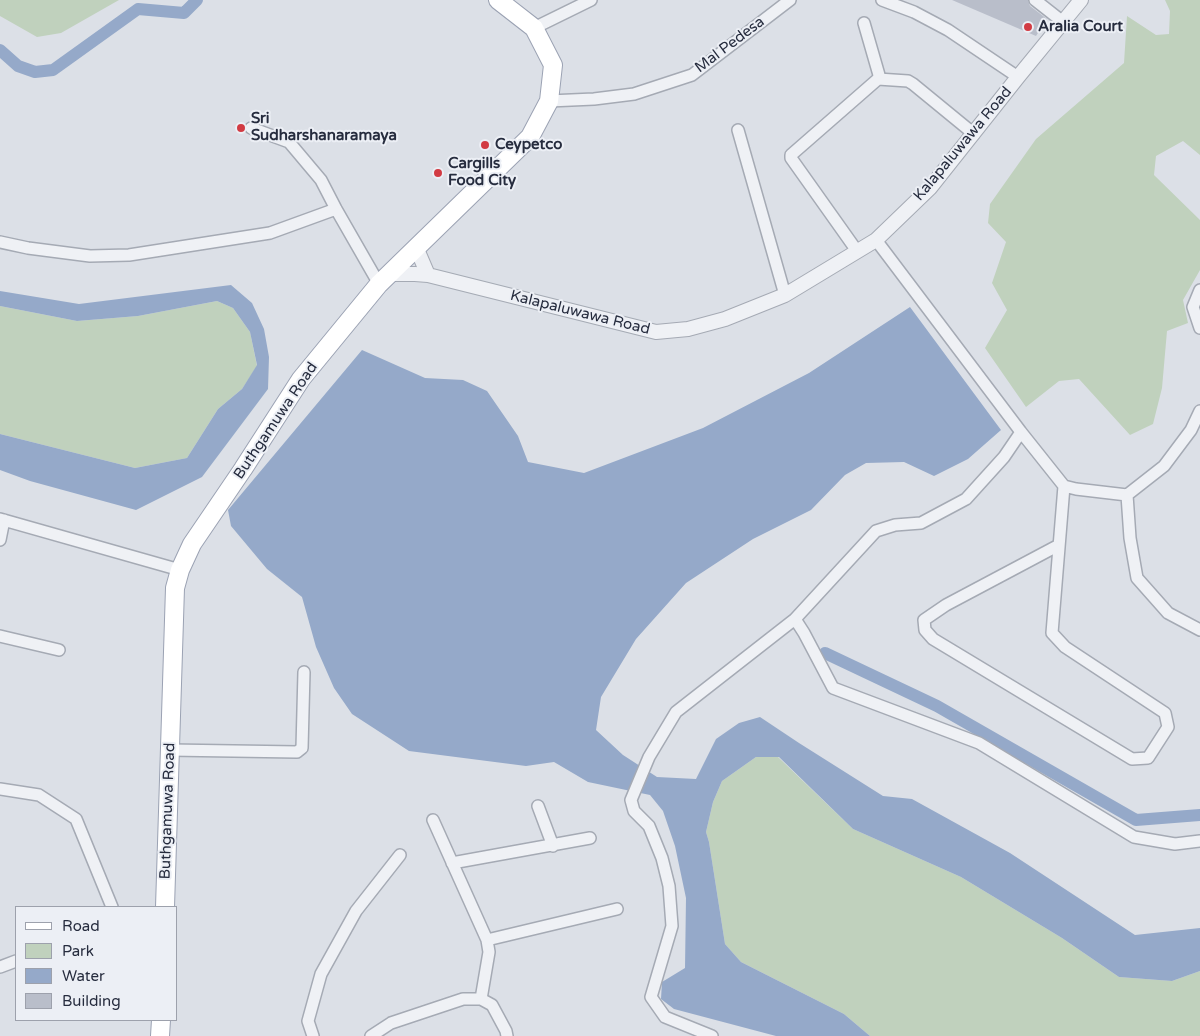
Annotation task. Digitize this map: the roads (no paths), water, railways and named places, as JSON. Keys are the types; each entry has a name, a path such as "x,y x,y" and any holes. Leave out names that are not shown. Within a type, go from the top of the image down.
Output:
{"main road":[{"name":"Buthgamuwa Road","path":"165,906 174,588 180,570 192,544 301,379 385,279 530,137 549,101 553,65 534,28 498,0"},
{"path":"160,1021 160,1036"}],"street":[{"path":"534,28 591,0"},
{"name":"Mal Pedesa","path":"549,101 634,94 692,75 790,0"},
{"path":"882,0 914,12 948,30 1018,77"},
{"path":"1035,0 1064,22"},
{"name":"Kalapaluwawa Road","path":"385,279 415,274 428,275 656,332 688,329 725,319 785,295 876,240 930,188 1081,0"},
{"path":"857,251 791,158 791,155 878,79 879,75 864,23"},
{"path":"878,79 908,81 974,134"},
{"path":"251,128 290,142 321,180 336,210 385,279"},
{"path":"738,130 785,295"},
{"path":"0,242 28,248 90,256 129,255 270,233 336,210"},
{"path":"876,240 1064,486 1076,490 1127,495 1164,466 1195,432 1200,412"},
{"path":"416,247 428,275"},
{"path":"1200,290 1193,306 1200,328"},
{"path":"712,1036 665,1017 651,997 672,926 669,886 662,858 649,826 634,811 631,800 649,758 676,712 795,619 876,531 894,525 922,523 966,499 1004,457 1021,432"},
{"path":"1059,545 946,605 924,620 925,630 933,639 1132,759 1148,758 1168,727 1165,714 1064,646 1052,633 1064,486"},
{"path":"1127,495 1130,538 1137,578 1168,613 1200,630"},
{"path":"0,540 2,519 180,570"},
{"path":"795,619 833,688 979,743 1134,837 1175,844 1200,841"},
{"path":"0,636 59,650"},
{"path":"170,750 297,752 302,748 304,672"},
{"path":"0,785 14,790"},
{"path":"0,789 39,795 76,819 112,906"},
{"path":"0,793 14,790"},
{"path":"538,806 553,846"},
{"path":"433,820 487,940 488,952 481,999"},
{"path":"452,863 590,838"},
{"path":"313,1036 308,1021 321,974 356,911 400,855"},
{"path":"487,940 617,909"},
{"path":"0,967 15,961"},
{"path":"371,1036 391,1022 463,999 481,999 492,1005 507,1036"}],"water":[{"path":"231,285 252,303 264,329 269,357 268,389 202,477 136,510 30,481 0,470 0,434 135,468 187,458 218,409 242,389 257,365 250,332 233,308 217,301 138,316 77,321 0,306 0,291 79,304"},
{"path":"910,307 1001,430 968,459 934,476 904,462 866,463 845,475 811,510 753,539 686,583 636,639 601,697 596,730 623,755 657,777 696,779 716,739 739,723 760,717 883,796 912,799 1010,853 1135,935 1200,928 1200,971 1172,981 1119,977 1062,938 961,877 853,829 779,757 756,757 722,781 713,802 706,832 725,944 741,962 844,1014 870,1036 776,1036 674,1009 661,999 662,982 685,968 686,898 675,846 663,811 650,795 588,782 554,762 526,766 409,751 352,714 334,688 316,647 302,597 267,569 231,526 228,510 362,350 425,378 463,380 487,391 518,436 528,462 584,473 703,428 809,373"}],"waterway":[{"path":"0,50 18,66 35,72 53,70 138,9 184,13 197,0"},
{"path":"825,653 937,706 1136,820 1200,815"}],"place":[{"name":"Aralia Court","path":"1028,27"},
{"name":"Sri Sudharshanaramaya","path":"241,128"},
{"name":"Ceypetco","path":"485,145"},
{"name":"Cargills Food City","path":"438,173"}]}
